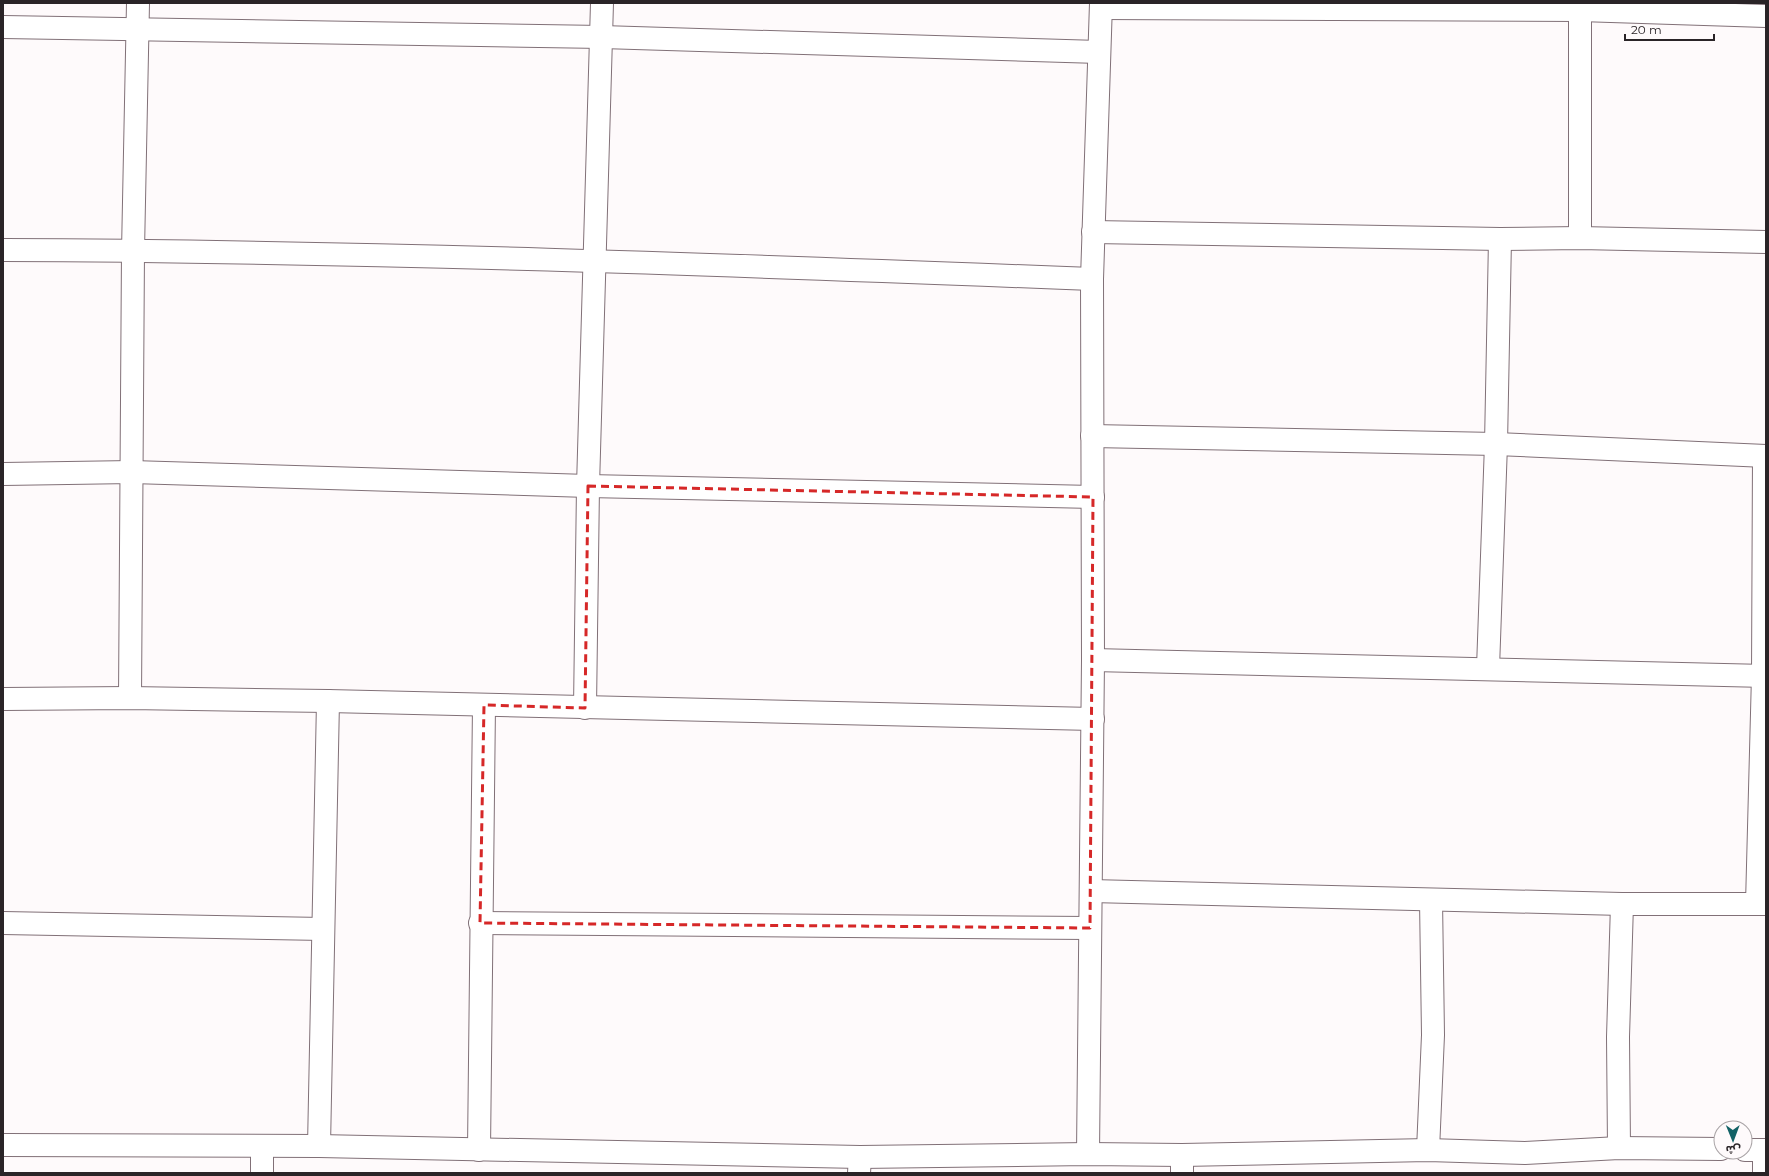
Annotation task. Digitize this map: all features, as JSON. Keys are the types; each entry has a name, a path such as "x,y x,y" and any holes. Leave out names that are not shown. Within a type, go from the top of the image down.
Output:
{"street":[{"path":"130,698 133,251 138,3"},
{"path":"585,708 588,486 596,260 602,3"},
{"path":"1088,1154 1093,719 1092,279 1101,6 1580,10 1766,16"},
{"path":"1580,10 1580,238"},
{"path":"3,28 602,37 1099,52"},
{"path":"1093,232 1500,239 1580,238 1766,242"},
{"path":"1488,668 1496,444 1500,239"},
{"path":"3,250 596,260 1092,279"},
{"path":"1091,891 1622,904 1762,904 1765,456 1496,444 1092,436"},
{"path":"3,474 132,472 588,486 1093,498"},
{"path":"1093,660 1488,668 1764,676"},
{"path":"3,699 130,698 328,701 1093,719"},
{"path":"320,1146 328,701"},
{"path":"478,1150 484,705"},
{"path":"1428,1150 1433,1034 1431,900"},
{"path":"1618,1148 1618,1037 1622,904"},
{"path":"3,923 323,929"},
{"path":"480,923 1090,928"},
{"path":"3,1146 320,1146 478,1150 860,1165 1088,1154 1182,1164 1428,1150 1524,1153 1618,1148 1713,1149"},
{"path":"262,1146 262,1173"},
{"path":"1758,1150 1764,1173"}],"highlighted area":[{"path":"588,486 1093,497 1090,928 480,923 484,705 585,708"}]}
